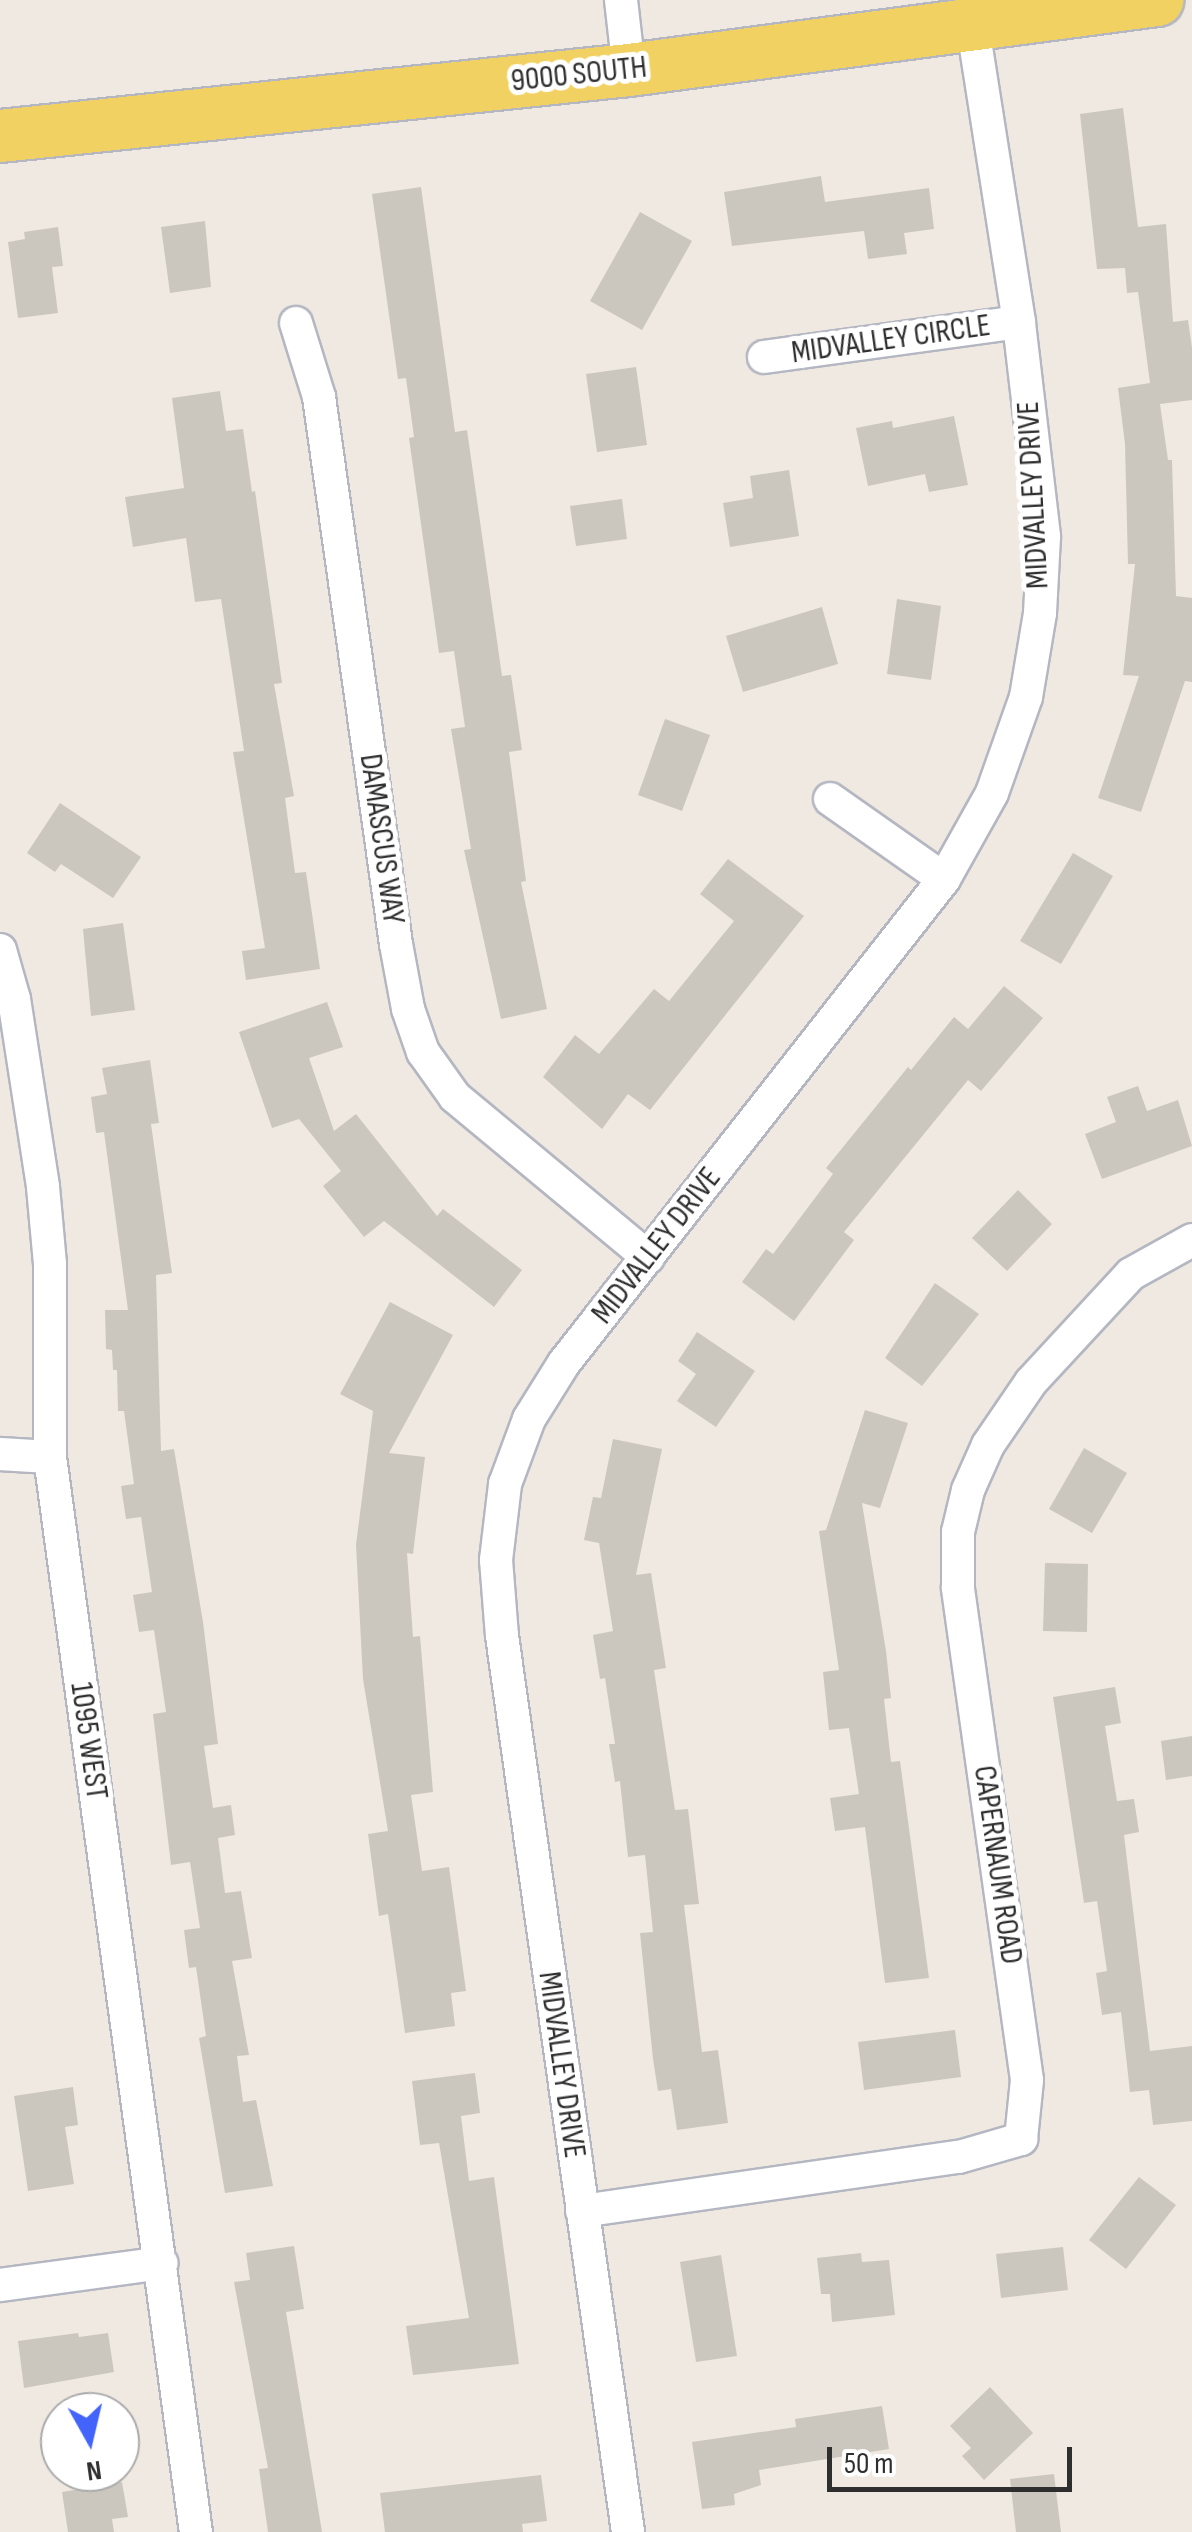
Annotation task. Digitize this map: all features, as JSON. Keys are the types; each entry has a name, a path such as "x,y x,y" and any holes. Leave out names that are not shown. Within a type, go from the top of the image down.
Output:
{"main road":[{"name":"9000 SOUTH","path":"0,136 630,70 973,28 1157,0"}],"street":[{"path":"621,0 630,70"},
{"name":"MIDVALLEY DRIVE","path":"628,2532 502,1636 496,1560 505,1484 529,1420 564,1363 944,880 992,793 1026,697 1040,614 1044,536 1019,322 973,28"},
{"name":"MIDVALLEY CIRCLE","path":"764,358 1019,322"},
{"name":"DAMASCUS WAY","path":"296,323 319,397 396,944 408,1009 423,1052 455,1097 648,1257"},
{"path":"830,800 944,880"},
{"name":"1095 WEST","path":"0,950 14,999 45,1206 50,1264 50,1457 196,2532"},
{"name":"CAPERNAUM ROAD","path":"582,2211 959,2158 1021,2140 1026,2080 958,1586 958,1532 968,1490 988,1445 1031,1382 1131,1274 1192,1240"},
{"path":"0,1454 50,1457"},
{"path":"0,2285 162,2263"}],"building":[{"path":"1123,108 1138,227 1166,224 1173,322 1188,320 1192,348 1192,400 1160,404 1168,460 1172,460 1176,596 1192,598 1192,682 1185,681 1141,812 1098,798 1139,676 1123,675 1135,564 1128,564 1125,444 1118,388 1150,383 1138,292 1127,293 1125,268 1097,269 1080,114"},
{"path":"821,176 825,202 929,188 934,229 904,233 907,254 868,259 864,231 732,246 724,192"},
{"path":"421,187 455,432 467,430 502,676 511,675 522,750 509,752 526,881 521,882 547,1009 501,1019 464,850 471,849 451,729 465,727 454,651 439,653 409,438 414,437 406,378 398,379 372,194"},
{"path":"640,212 692,241 642,330 590,301"},
{"path":"205,221 211,287 170,293 161,227"},
{"path":"58,227 63,266 52,267 58,313 18,318 8,242 25,239 24,232"},
{"path":"636,367 647,445 597,452 586,374"},
{"path":"220,391 226,431 243,429 252,492 255,491 282,683 274,684 294,796 285,798 295,873 306,872 320,969 246,980 242,951 265,948 233,752 244,751 221,599 195,602 186,538 133,547 125,497 184,488 172,398"},
{"path":"954,416 968,485 929,492 925,474 868,486 856,428 892,421 893,428"},
{"path":"789,470 799,536 730,547 723,503 753,498 750,476"},
{"path":"622,499 627,539 576,546 570,506"},
{"path":"897,599 941,606 931,680 887,674"},
{"path":"822,607 838,664 743,692 726,636"},
{"path":"665,719 710,735 682,811 638,795"},
{"path":"60,803 141,857 113,898 61,864 55,872 27,853"},
{"path":"1073,853 1113,876 1061,964 1020,941"},
{"path":"728,859 804,916 650,1110 628,1094 602,1129 543,1077 575,1035 599,1054 654,989 669,1001 734,921 700,894"},
{"path":"123,923 135,1010 91,1016 83,929"},
{"path":"1004,986 1043,1018 981,1091 968,1080 844,1232 854,1240 794,1321 742,1282 766,1249 773,1254 833,1174 826,1168 908,1067 911,1070 954,1017 968,1029"},
{"path":"327,1002 343,1047 309,1058 334,1131 356,1114 437,1216 443,1209 522,1270 494,1307 384,1221 364,1237 323,1186 341,1171 299,1119 272,1128 239,1032"},
{"path":"150,1060 159,1123 151,1124 172,1273 156,1275 161,1451 174,1449 203,1622 218,1744 204,1746 213,1808 231,1805 235,1835 218,1838 225,1893 241,1891 252,1958 232,1961 249,2055 237,2056 243,2102 256,2100 273,2186 225,2193 199,2038 206,2036 196,1967 189,1968 184,1930 200,1928 190,1862 171,1865 153,1714 166,1712 154,1630 139,1632 133,1595 152,1592 141,1517 126,1519 121,1486 134,1484 124,1411 118,1411 117,1370 113,1370 112,1350 106,1349 105,1310 128,1310 104,1132 96,1133 91,1097 107,1094 102,1068"},
{"path":"1138,1086 1147,1111 1178,1100 1192,1146 1102,1179 1085,1134 1116,1122 1107,1097"},
{"path":"1018,1190 1052,1224 1007,1271 972,1238"},
{"path":"935,1283 979,1314 922,1386 885,1358"},
{"path":"390,1302 453,1335 389,1453 425,1457 413,1554 407,1553 413,1637 420,1636 433,1792 411,1795 422,1871 449,1867 466,1991 451,1993 455,2026 405,2033 388,1914 379,1916 368,1834 388,1831 363,1679 356,1545 373,1411 340,1394"},
{"path":"697,1332 755,1371 716,1427 677,1401 696,1374 678,1361"},
{"path":"865,1410 908,1423 880,1508 862,1503 886,1651 891,1698 884,1699 891,1762 900,1761 929,1978 885,1983 865,1827 835,1831 830,1798 859,1794 849,1728 829,1730 823,1672 839,1670 819,1531 826,1530"},
{"path":"613,1439 662,1449 636,1575 651,1573 666,1668 654,1670 675,1810 688,1809 699,1904 684,1905 702,2052 718,2050 728,2123 677,2130 671,2089 658,2091 653,2059 640,1933 653,1932 645,1855 628,1857 620,1781 615,1782 609,1744 615,1744 605,1678 600,1679 593,1635 613,1631 599,1543 584,1540 593,1497 601,1498"},
{"path":"1084,1448 1127,1473 1092,1533 1049,1509"},
{"path":"1045,1563 1088,1564 1087,1632 1043,1631"},
{"path":"1115,1687 1121,1723 1105,1726 1117,1801 1134,1799 1139,1832 1124,1835 1150,2051 1192,2046 1192,2121 1153,2125 1149,2090 1130,2092 1121,2012 1102,2015 1096,1973 1107,1971 1097,1901 1084,1903 1053,1697"},
{"path":"1192,1736 1192,1776 1166,1780 1161,1741"},
{"path":"955,2030 961,2077 864,2090 858,2042"},
{"path":"475,2073 480,2113 461,2116 469,2181 494,2177 519,2364 413,2375 406,2326 469,2318 439,2143 420,2145 412,2081"},
{"path":"73,2087 78,2125 65,2127 74,2184 28,2191 14,2096"},
{"path":"1139,2177 1176,2205 1126,2269 1089,2240"},
{"path":"294,2246 304,2309 286,2312 322,2532 268,2532 259,2469 268,2468 234,2282 250,2280 246,2253"},
{"path":"1063,2247 1068,2290 1001,2298 996,2254"},
{"path":"861,2253 862,2262 889,2260 895,2315 832,2322 830,2294 821,2294 817,2258"},
{"path":"721,2255 737,2356 696,2362 680,2262"},
{"path":"78,2333 79,2337 108,2333 114,2372 24,2388 18,2341"},
{"path":"990,2387 1033,2433 984,2480 962,2456 971,2448 950,2426"},
{"path":"882,2406 889,2449 759,2470 761,2485 734,2494 735,2505 702,2509 692,2442 796,2427 795,2419"},
{"path":"1054,2474 1061,2532 1016,2532 1010,2479"},
{"path":"541,2475 547,2521 522,2524 523,2532 385,2532 380,2493"},
{"path":"62,2492 124,2492 128,2517 112,2519 114,2532 68,2532"}]}
